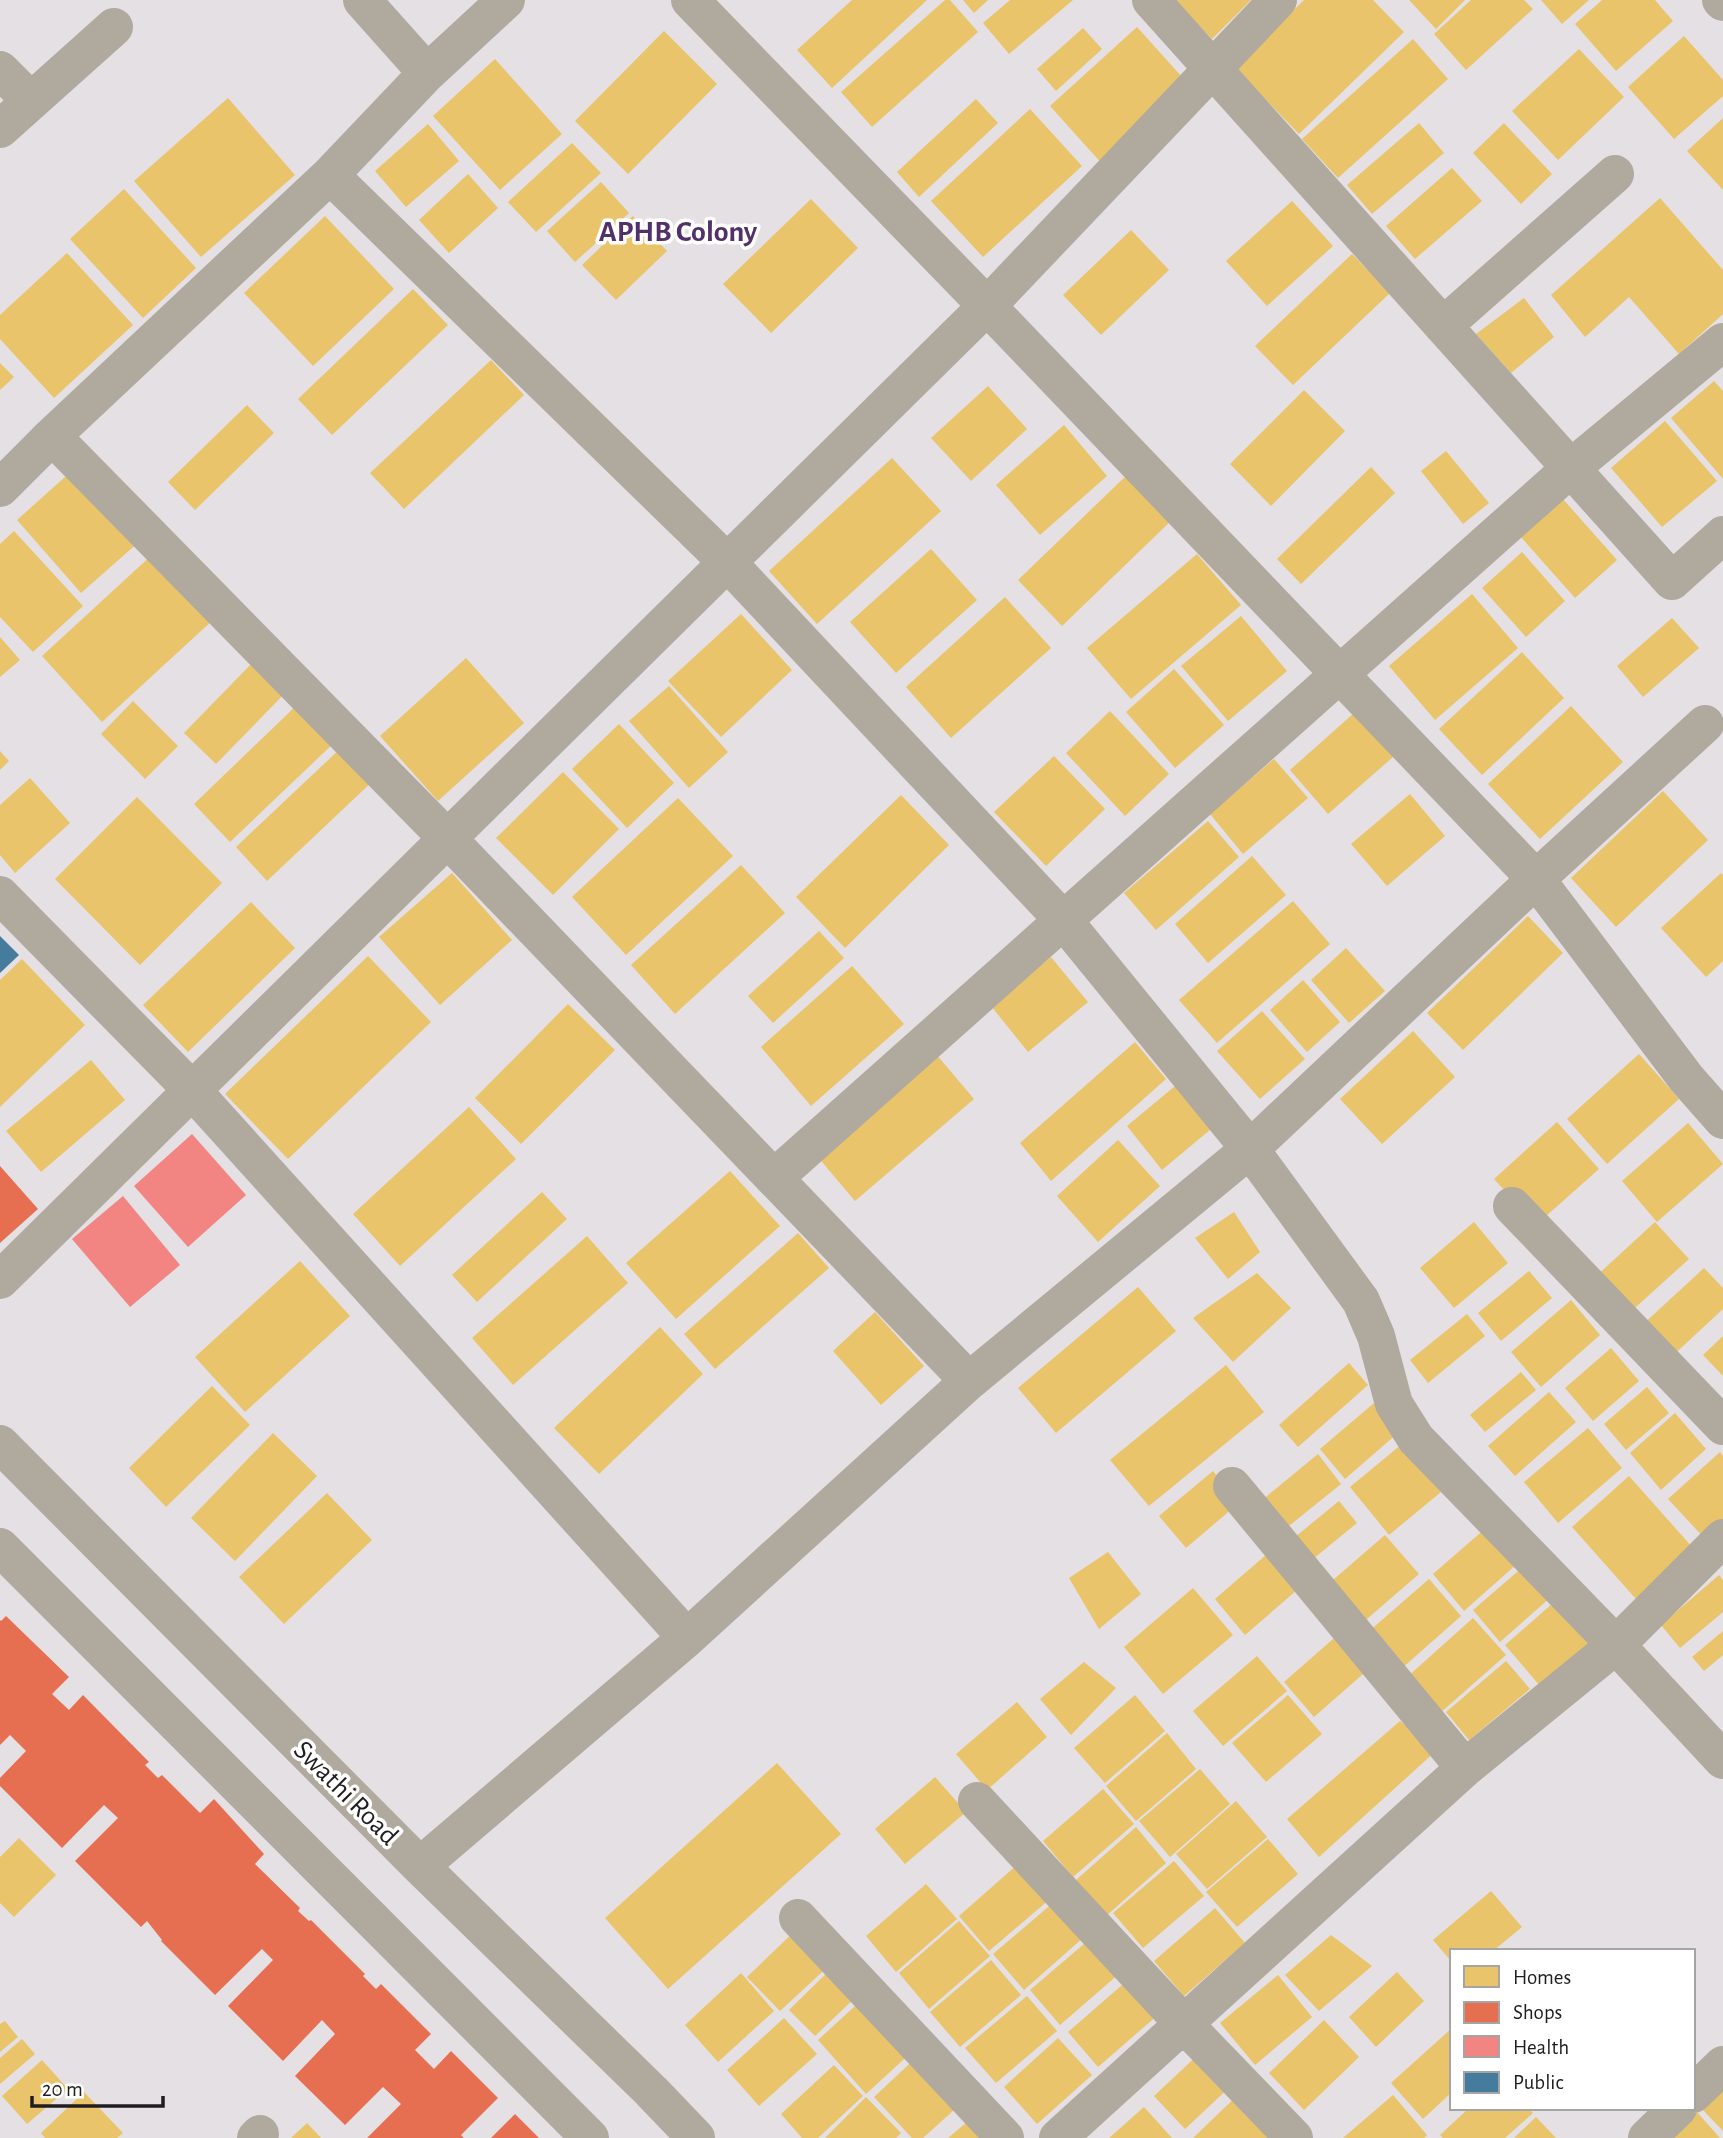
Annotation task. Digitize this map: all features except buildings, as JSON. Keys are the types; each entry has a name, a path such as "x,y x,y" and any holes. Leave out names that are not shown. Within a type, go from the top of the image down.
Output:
{"street":[{"path":"362,0 428,73"},
{"path":"0,488 330,175 428,73 506,0"},
{"path":"690,0 1340,673 1535,879 1686,1078 1723,1120"},
{"path":"1151,0 1672,581 1723,535"},
{"path":"0,1280 987,306 1278,0"},
{"path":"0,129 114,27"},
{"path":"0,70 31,101"},
{"path":"1443,326 1615,174"},
{"path":"330,175 728,563 1064,921 1250,1149 1361,1300 1376,1336 1394,1404 1416,1439 1616,1645 1723,1760"},
{"path":"774,1178 1571,468 1723,342"},
{"path":"52,436 447,838 969,1381"},
{"path":"420,1866 687,1638 969,1381 1250,1149 1535,879 1705,724"},
{"path":"0,895 191,1089 687,1638"},
{"path":"1512,1206 1723,1426"},
{"name":"Swathi Road","path":"0,1444 420,1866 696,2138"},
{"path":"1232,1486 1465,1768"},
{"path":"1058,2138 1465,1768 1616,1645 1723,1538"},
{"path":"0,1547 590,2138"},
{"path":"977,1801 1294,2138"},
{"path":"798,1918 1005,2138"},
{"path":"1695,2092 1723,2065"},
{"path":"1647,2138 1676,2110"}],"district":[{"name":"APHB Colony","path":"678,231"}]}
